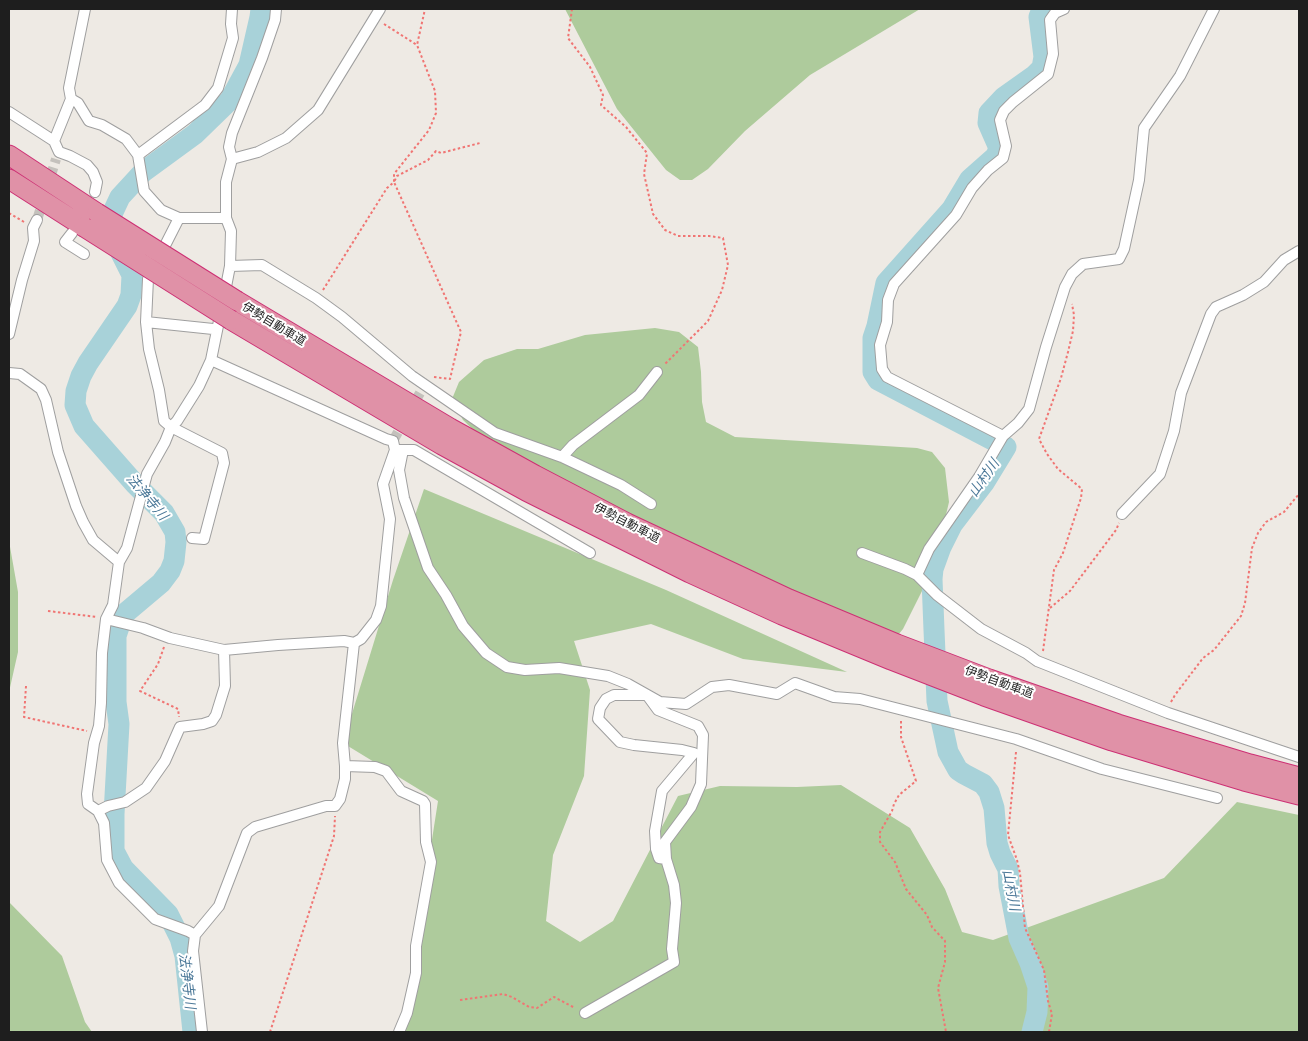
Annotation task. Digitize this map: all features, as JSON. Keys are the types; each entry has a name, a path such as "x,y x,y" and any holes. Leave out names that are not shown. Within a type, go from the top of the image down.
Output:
{"highway":[{"name":"伊勢自動車道","path":"9,155 236,301 450,428 627,523 789,599 897,644 999,683 1118,724 1299,777"},
{"name":"伊勢自動車道","path":"9,179 78,230 442,445 526,491 690,574 782,615 956,685 1103,737 1244,781 1299,795"}],"street":[{"path":"86,9 69,88 71,99 54,141 58,155 70,156 87,165 93,172 96,182 95,192"},
{"path":"138,155 205,105 218,88 233,38 231,24 232,9"},
{"path":"195,935 155,919 120,882 107,860 104,823 98,811 88,804 87,794 101,703 102,653 106,619 113,605 119,562 127,548 147,474 171,427 200,386 211,360 230,266 231,231 226,218 226,182 232,159 229,147 232,133 275,20 276,9"},
{"path":"232,159 258,152 286,138 318,110 380,9"},
{"path":"1003,436 887,376 882,369 880,344 888,322 888,300 894,284 956,215 972,188 988,170 1003,158 1006,146 1000,120 1004,111 1013,102 1048,74 1053,54 1050,20 1055,13 1064,9"},
{"path":"916,575 929,549 978,477 1003,436 1018,423 1029,409 1065,287 1072,274 1083,264 1119,259 1124,249 1139,180 1144,128 1190,59 1214,9"},
{"path":"71,99 78,103 88,121 102,125 126,139 138,155 144,191 161,210 179,218 226,218"},
{"path":"9,112 54,141"},
{"path":"179,218 148,279 146,322 149,349 160,390 164,421 171,427 222,453 224,463 204,539 192,538"},
{"path":"9,334 34,241 35,224"},
{"path":"78,230 64,242 84,254"},
{"path":"1122,514 1160,474 1174,432 1181,393 1211,314 1216,307 1243,295 1264,282 1284,260 1299,251"},
{"path":"230,266 262,265 342,316 422,389 495,433 562,457 621,485 651,504"},
{"path":"146,322 213,329"},
{"path":"211,360 386,440 393,441 399,450 399,470 404,498 428,568 463,626 486,653 507,667 525,670 559,668 608,676 628,684 660,702 686,704 712,687 729,685 777,694 795,683 834,697 860,700 1016,739 1102,769 1217,798"},
{"path":"562,457 573,445 639,395 657,372"},
{"path":"9,373 20,374 41,389 46,400 58,452 79,514 93,540 119,562"},
{"path":"399,450 414,450 590,553"},
{"path":"106,619 208,648 224,650 344,641 354,643 361,639 376,620 381,606 390,519 383,484 399,450"},
{"path":"862,553 916,575 937,595 981,629 1037,661 1168,713 1299,756"},
{"path":"202,1032 193,951 195,935 219,906 247,833 255,827 326,806 335,806 340,799 345,779 343,743 354,643"},
{"path":"98,811 108,806 125,802 146,788 164,760 180,727 212,721 216,715 225,686 224,650"},
{"path":"647,695 614,695 606,699 600,708 598,719 620,742 634,746 682,750 698,754"},
{"path":"585,1014 674,962 672,949 676,903 674,885 666,859 665,842 691,807 701,784 698,754 703,735 698,726 658,710 647,695"},
{"path":"666,859 659,858 656,849 655,831 662,792 698,754"},
{"path":"345,766 375,767 386,771 401,791 423,801 425,804 426,842 431,862 416,946 416,973 407,1013 399,1032"}],"path":[{"path":"422,389 428,376 450,379 461,332 394,182 394,174 429,130 436,113 435,91 417,45 425,9"},
{"path":"572,9 568,38 590,67 603,95 601,105 626,127 647,153 644,174 653,214 665,230 678,236 724,238 728,265 722,290 708,321 657,372"},
{"path":"373,18 417,45"},
{"path":"316,298 323,290 387,188 394,182 397,176 428,160 436,151 441,153 480,143"},
{"path":"9,213 35,224"},
{"path":"1037,661 1042,656 1054,570 1063,554 1081,498 1082,489 1058,469 1039,439 1061,378 1073,332 1074,315 1069,290 1065,287"},
{"path":"1168,713 1175,695 1185,681 1203,658 1214,650 1242,616 1252,548 1258,533 1266,522 1284,512 1299,494"},
{"path":"1050,608 1070,591 1116,530 1122,514"},
{"path":"48,611 106,619"},
{"path":"167,637 158,664 140,691 178,709 180,727"},
{"path":"26,686 24,717 97,732"},
{"path":"902,711 901,737 916,781 900,795 894,804 880,832 880,842 895,862 906,889 927,915 932,927 945,941 945,962 938,988 946,1032"},
{"path":"1016,739 1008,835 1018,867 1025,928 1044,970 1048,1001 1052,1014 1049,1032"},
{"path":"270,1032 334,836 335,806"},
{"path":"460,1000 503,994 512,996 529,1007 537,1008 554,997 585,1014"}],"green space":[{"path":"565,9 920,9 810,75 745,131 708,169 692,180 680,180 666,170 617,109"},
{"path":"655,328 679,332 698,347 702,402 706,422 735,437 917,448 932,452 945,468 949,502 940,540 924,587 903,629 882,654 488,444 463,420 452,399 459,382 484,360 517,349 538,349 585,335"},
{"path":"424,489 666,590 847,672 743,659 651,624 574,641 590,690 584,776 553,855 546,921 580,942 613,921 678,796 720,786 797,787 841,785 910,828 945,889 962,932 993,940 1164,878 1237,802 1299,815 1299,1032 402,1032 438,801 343,743 393,580"},
{"path":"9,541 18,592 18,652 9,692"},
{"path":"9,902 62,956 85,1022 92,1032 9,1032"}],"waterway":[{"name":"法浄寺川","path":"193,1032 185,956 180,938 168,914 123,868 114,851 119,724 116,702 116,636 123,615 161,583 170,571 174,561 175,532 164,513 135,484 84,426 75,405 76,391 81,376 127,306 131,295 132,275 113,237 112,214 120,197 143,172 195,134 230,100 249,65 261,9"},
{"name":"山村川","path":"1032,1032 1037,1012 1038,987 1019,938 1009,886 1008,869 997,843 994,808 989,792 983,784 958,770 948,752 937,701 933,569 952,525 984,483 1006,447 878,380 873,372 873,338 886,283 952,209 970,179 996,156 999,148 988,123 989,113 1004,97 1042,68 1044,57 1039,17 1042,9"}],"tunnel":[{"path":"37,220 56,159"},
{"path":"393,441 420,393"}]}
